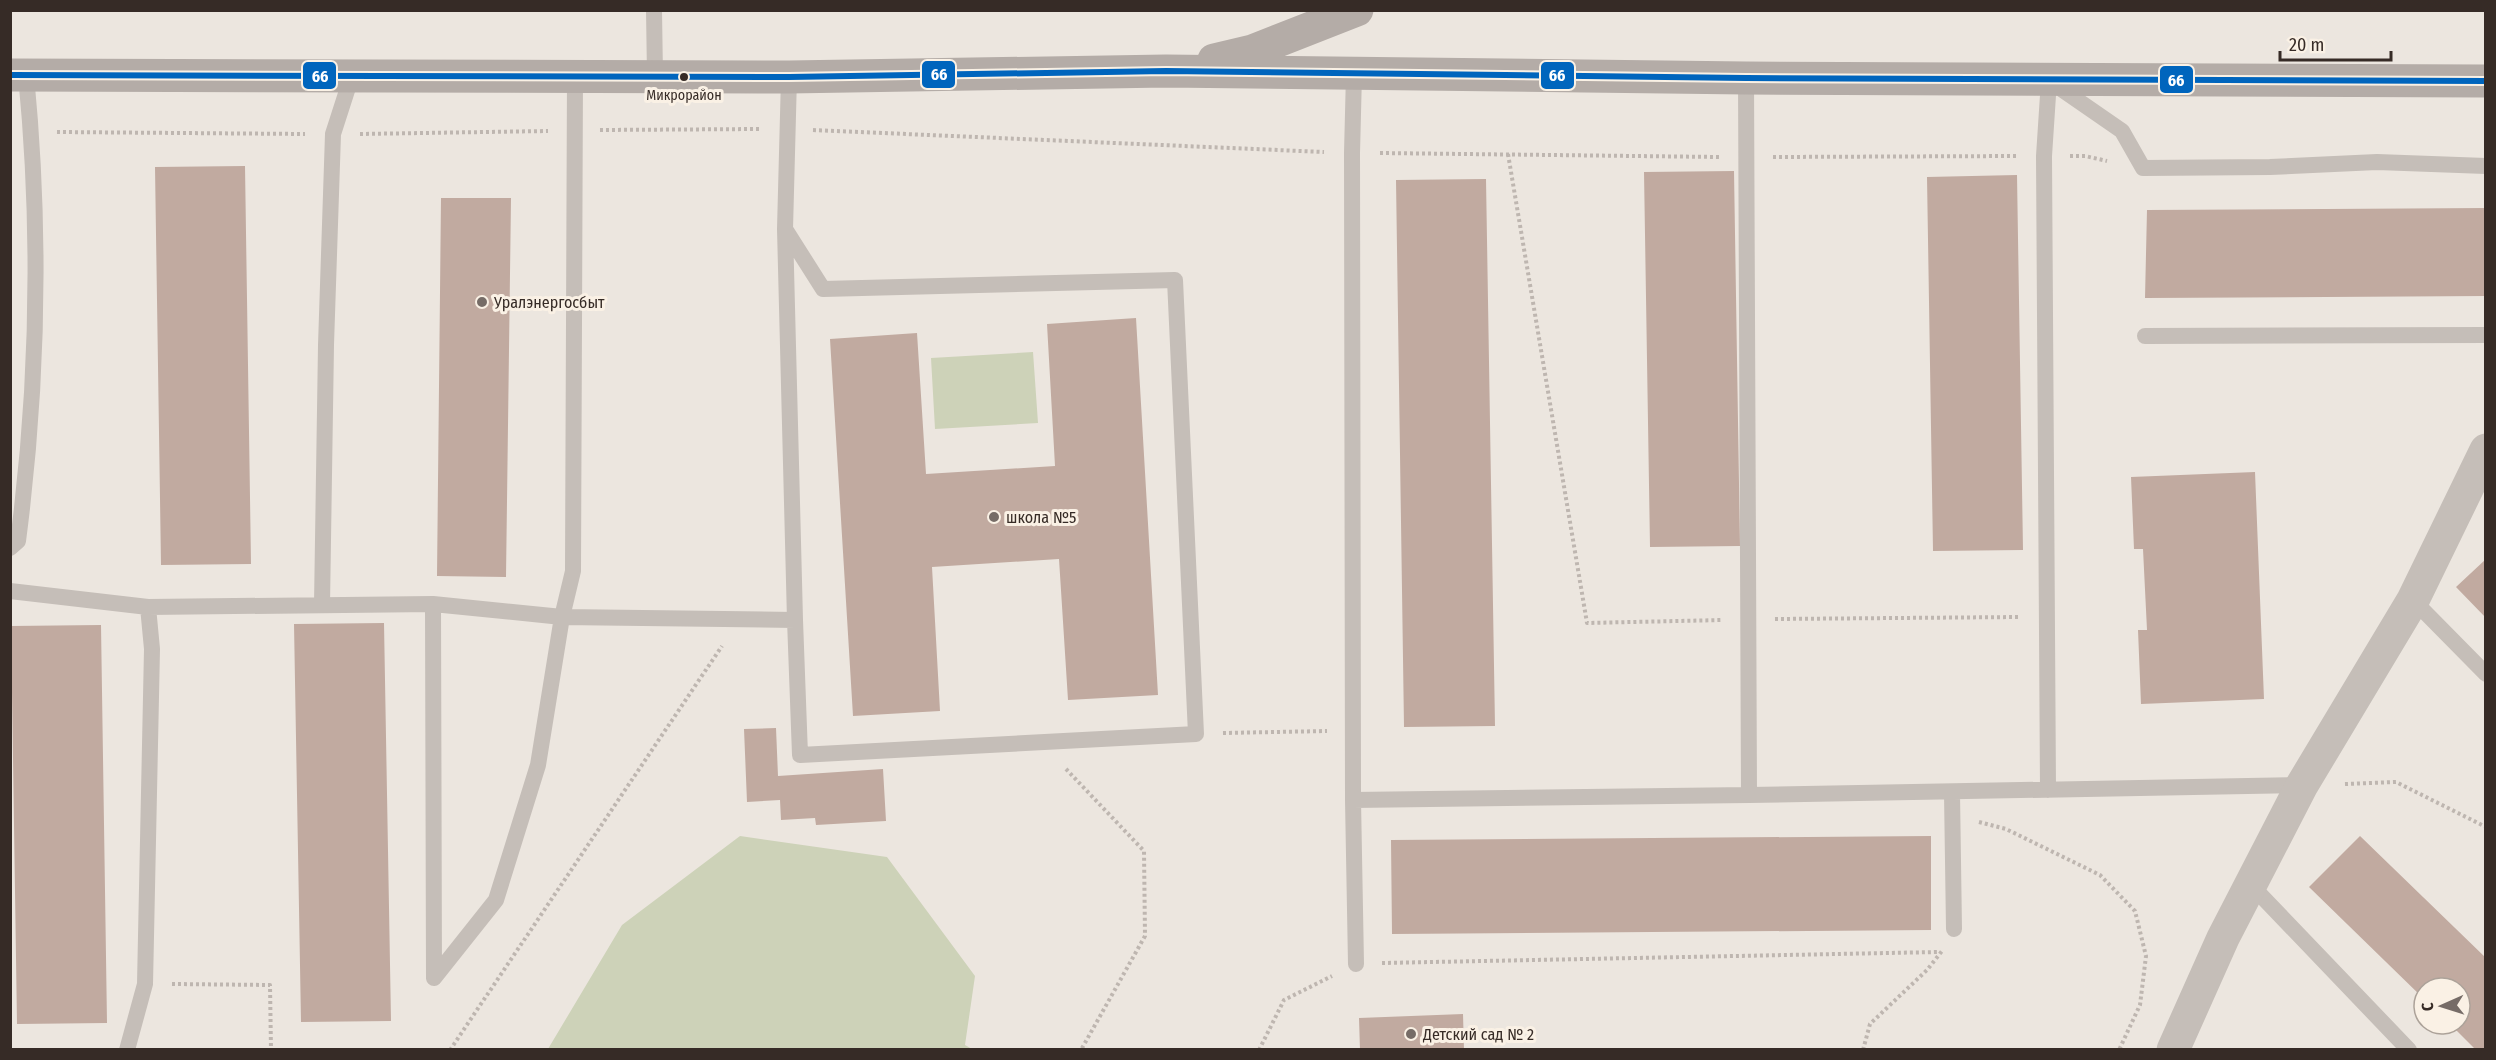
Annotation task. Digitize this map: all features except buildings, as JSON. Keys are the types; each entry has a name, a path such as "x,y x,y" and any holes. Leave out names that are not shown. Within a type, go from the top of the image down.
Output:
{"main road":[{"path":"1166,71 1252,51 1357,10"},
{"path":"18,75 575,75 789,78 1166,71 1746,78 2486,81"}],"street":[{"path":"2173,1050 2223,938 2302,785 2413,600 2486,450"}],"lane":[{"path":"654,10 655,76"},
{"path":"1354,74 1352,153 1353,800 1356,964"},
{"path":"10,548 18,541 26,480 34,343 35,174 32,131 18,75"},
{"path":"322,605 326,345 333,134 352,75"},
{"path":"433,604 434,978 496,900 538,765 561,617 573,571 575,75"},
{"path":"785,229 823,289 1175,280 1196,734 800,755 785,229 789,78"},
{"path":"1746,78 1749,795"},
{"path":"2048,790 2044,156 2049,80"},
{"path":"2049,80 2122,131 2143,168 2270,167 2377,162 2486,166"},
{"path":"2145,336 2486,335"},
{"path":"10,591 148,607 433,604 561,617 795,620"},
{"path":"2413,600 2486,674"},
{"path":"127,1050 145,984 152,649 148,607"},
{"path":"1353,800 1952,793 2302,785"},
{"path":"1952,793 1954,930"},
{"path":"2251,885 2409,1050"}],"path":[{"path":"32,131 333,134 787,129 1352,153 1747,157 2044,156"},
{"path":"1508,154 1587,623 1747,619 2047,617"},
{"path":"450,1050 741,618"},
{"path":"1196,734 1353,730"},
{"path":"1041,742 1144,851 1145,936 1081,1050"},
{"path":"2302,785 2396,782 2486,827"},
{"path":"1952,793 1967,819 2006,829 2100,875 2135,911 2146,956 2140,1005 2119,1050"},
{"path":"1259,1050 1284,1000 1356,964 1942,952"},
{"path":"1863,1050 1870,1024 1927,970"},
{"path":"145,984 270,985 271,1050"}],"green space":[{"path":"1033,352 1038,423 935,429 931,358"},
{"path":"740,836 887,857 975,976 965,1045 972,1049 548,1049 622,925"}],"transit line":[{"name":"66","path":"10,75 789,77 1166,71 1746,78 2486,81"}],"place":[{"name":"Микрорайон","path":"684,77"},
{"name":"Уралэнергосбыт","path":"482,302"},
{"name":"школа №5","path":"994,517"},
{"name":"Детский сад № 2","path":"1411,1034"}]}
